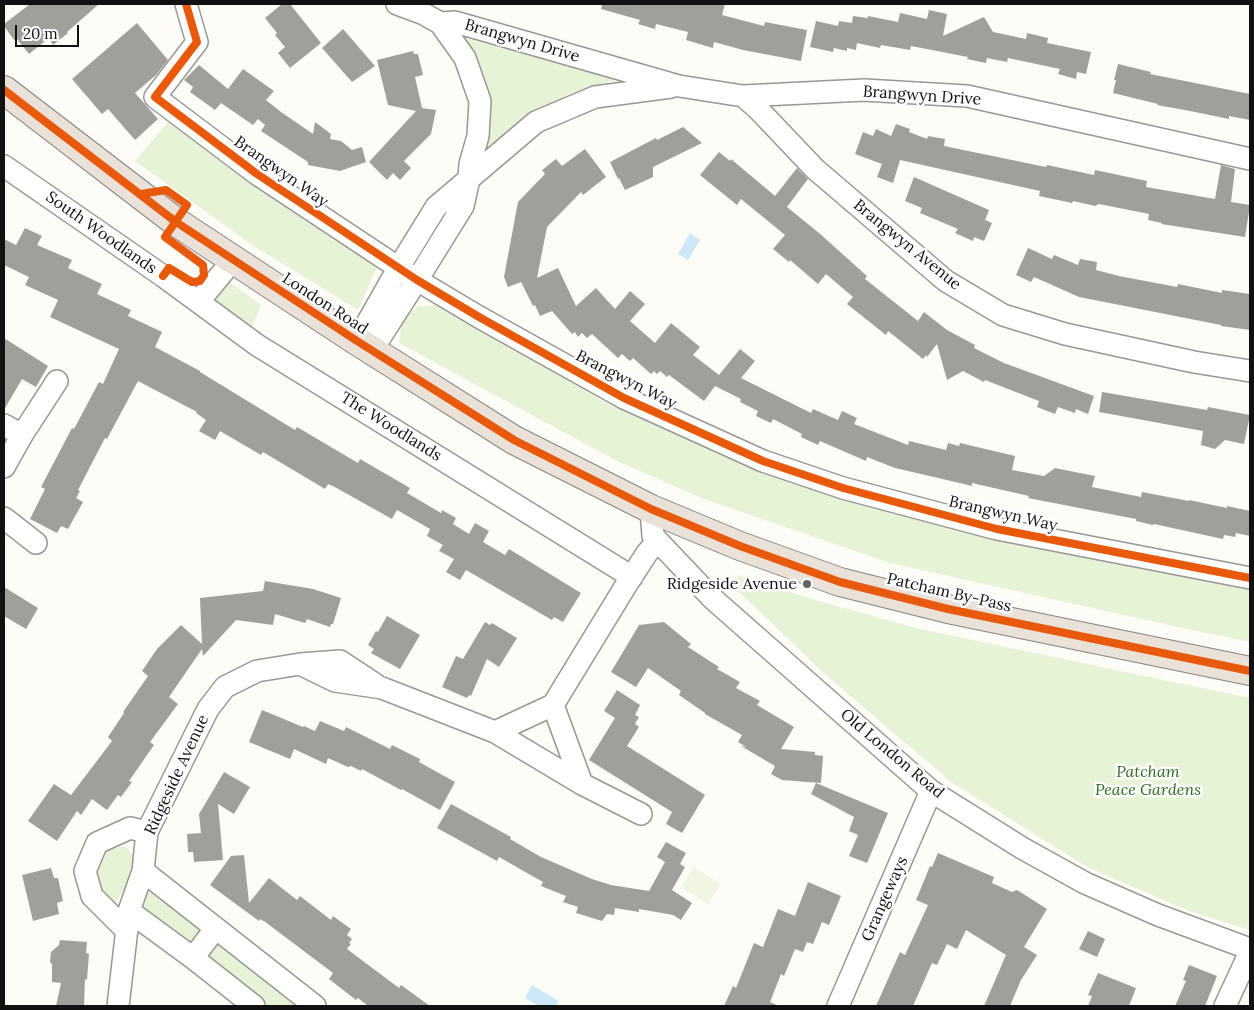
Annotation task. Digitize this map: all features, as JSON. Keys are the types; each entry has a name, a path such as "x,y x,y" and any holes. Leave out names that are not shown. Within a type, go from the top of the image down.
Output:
{"highway":[{"name":"London Road","path":"4,90 176,222 364,346 514,440 651,509"},
{"name":"Patcham By-Pass","path":"651,509 740,546 846,583 948,609 1250,671"}],"street":[{"name":"Brangwyn Way","path":"186,4 197,42 155,97 257,174 399,268 479,317 624,398 763,461 843,488 997,529 1250,578"},
{"path":"397,4 424,14 440,23"},
{"name":"Brangwyn Drive","path":"440,23 455,22 679,86 743,96 864,90 967,96 1250,160"},
{"name":"Brangwyn Drive","path":"364,346 418,280 463,206 469,180 470,164 478,136 480,101 465,58 440,23"},
{"name":"Brangwyn Drive","path":"364,346 399,268 436,207 536,122 594,97 679,86"},
{"name":"Brangwyn Avenue","path":"743,96 757,108 815,169 946,281 1003,315 1065,334 1194,362 1250,371"},
{"name":"South Woodlands","path":"4,166 199,301"},
{"path":"199,301 233,260"},
{"name":"The Woodlands","path":"199,301 257,345 632,577"},
{"path":"4,467 13,430 57,381"},
{"path":"495,732 553,705 632,577 657,542 653,536 651,509"},
{"path":"4,518 36,543"},
{"name":"Old London Road","path":"657,542 712,598 932,791 1022,848 1085,883 1158,915 1250,950"},
{"name":"Ridgeside Avenue","path":"118,1006 128,921 143,871 147,832 208,709 224,686 257,671 300,664 340,661 382,688 495,732 582,784 641,814"},
{"path":"553,705 582,784"},
{"name":"Grangeways","path":"838,1006 932,791"},
{"path":"147,832 130,828 97,843 85,871 92,896 128,921 193,958 254,1006"},
{"path":"143,871 315,1006"},
{"path":"193,958 215,929"},
{"path":"1225,1006 1250,950"}],"green space":[{"path":"465,38 617,79 569,94 528,115 486,151 486,89"},
{"path":"169,121 270,195 377,267 358,310 252,245 135,161"},
{"path":"229,282 261,305 250,332 217,306 214,297 219,286"},
{"path":"436,305 507,343 606,403 790,483 946,526 1250,589 1250,642 890,563 701,498 615,460 399,343 402,321 418,306"},
{"name":"Patcham Peace Gardens","path":"738,575 822,602 920,629 1250,698 1250,930 1189,911 1087,867 951,782 827,676 733,586"},
{"path":"126,847 134,856 127,885 116,902 105,899 98,888 94,868 103,851"},
{"path":"694,867 721,884 708,904 681,887"},
{"path":"153,892 302,1006 268,1006 144,911 141,903 146,893"}],"water":[{"path":"690,233 700,240 688,260 678,254"},
{"path":"532,985 559,1001 556,1006 539,1006 525,998"}],"building":[{"path":"30,4 99,4 53,45 49,38 29,54 17,39 14,40 4,24"},
{"path":"282,4 290,4 321,43 290,68 278,53 285,47 265,18"},
{"path":"602,4 725,4 722,15 764,26 765,22 807,30 801,61 743,50 714,42 713,48 686,40 688,32 656,24 655,29 638,24 640,20 601,9"},
{"path":"929,10 947,14 943,36 984,17 993,32 1026,39 1027,33 1048,38 1047,43 1091,52 1086,74 1077,72 1076,79 1058,74 1060,69 1008,58 1007,62 987,58 986,63 967,59 968,57 911,46 910,50 881,45 880,48 857,43 856,50 847,48 847,51 834,48 833,52 810,47 816,21 838,26 839,21 852,23 853,16 868,18 868,16 898,22 900,13 927,19"},
{"path":"137,23 168,60 156,75 135,93 158,119 135,140 108,109 102,114 72,79"},
{"path":"343,29 375,66 352,82 322,48"},
{"path":"413,51 414,54 418,54 423,75 415,77 422,108 436,110 431,134 404,161 411,168 400,180 393,173 387,180 369,162 416,111 388,105 377,60"},
{"path":"1118,64 1151,72 1150,74 1250,94 1250,120 1229,116 1229,119 1157,105 1113,93"},
{"path":"199,65 228,89 243,69 274,91 266,100 281,112 313,134 315,122 331,134 330,139 341,141 352,150 362,147 366,162 340,171 308,165 308,162 261,131 265,125 258,119 253,125 221,103 215,110 190,92 193,87 184,80"},
{"path":"896,124 910,129 909,132 927,139 928,136 945,139 944,146 1094,175 1095,170 1147,181 1146,187 1215,199 1221,165 1235,169 1231,202 1250,205 1245,237 1161,224 1148,220 1149,214 1099,204 1095,206 1073,201 1072,203 1039,196 1040,191 900,160 893,183 877,177 882,164 855,154 863,132 873,136 876,129 891,136"},
{"path":"683,127 702,143 653,167 653,177 625,190 610,162 656,138 657,140"},
{"path":"585,149 606,177 583,195 581,192 547,227 537,278 558,268 576,306 596,288 615,309 630,291 645,304 630,321 655,343 671,323 700,347 693,355 719,375 740,349 755,361 741,378 811,413 813,409 838,420 842,411 857,418 854,424 908,445 909,441 946,450 948,443 959,446 960,443 1015,456 1012,470 1044,476 1055,468 1095,476 1092,487 1141,497 1142,492 1250,511 1250,536 1236,533 1235,537 1224,535 1223,539 1153,525 1136,521 1136,519 1028,498 1029,496 972,483 972,486 895,468 867,457 866,461 820,441 818,445 801,437 802,434 773,419 771,423 756,416 758,411 740,402 741,399 715,386 704,401 669,375 667,377 660,371 657,374 654,371 651,374 633,358 630,361 622,354 618,358 592,334 587,338 582,333 578,337 575,332 572,334 552,311 540,316 521,282 508,287 504,277 518,202 545,174 542,170 556,159 562,166"},
{"path":"719,152 730,161 731,159 775,196 797,168 808,179 787,207 867,276 865,279 918,321 924,312 947,330 975,345 974,348 1004,363 1094,396 1088,414 1076,409 1075,413 1058,407 1055,414 1037,407 1039,401 985,380 984,382 963,371 947,380 937,344 927,357 926,355 923,359 888,331 886,335 847,304 853,297 826,274 818,284 790,260 789,262 773,249 785,235 741,199 737,205 700,175"},
{"path":"914,177 989,210 985,220 992,223 984,241 974,237 973,241 955,233 958,229 920,213 922,208 905,201"},
{"path":"25,228 42,236 37,245 72,260 68,268 102,284 97,294 131,310 128,316 162,332 155,347 200,371 295,430 297,427 358,463 360,459 410,488 407,493 441,513 442,510 456,518 453,524 469,534 475,523 489,531 483,542 505,555 509,549 581,593 563,622 554,617 552,620 466,570 460,580 446,572 454,559 439,551 443,545 427,536 430,529 397,510 392,519 333,486 328,484 325,489 263,452 261,455 220,431 215,440 199,431 206,420 197,412 138,381 78,490 80,491 76,498 83,502 68,529 61,526 57,533 30,519 45,489 41,487 99,382 103,384 119,349 50,317 58,300 25,285 29,277 4,265 4,239 16,245"},
{"path":"1028,248 1052,259 1054,255 1078,265 1080,259 1097,262 1096,270 1119,276 1177,287 1178,284 1222,293 1222,290 1250,294 1250,330 1221,326 1079,297 1034,277 1031,282 1016,275"},
{"path":"4,338 48,366 36,387 22,379 4,410"},
{"path":"1102,392 1207,410 1208,407 1250,415 1244,444 1225,440 1215,449 1201,445 1203,431 1099,412"},
{"path":"265,581 313,589 341,598 333,624 330,627 307,619 305,623 275,614 273,625 236,620 203,656 202,649 169,697 178,704 150,742 154,745 129,781 132,782 121,797 118,795 107,810 92,799 81,815 77,811 57,841 28,821 54,784 71,795 112,741 108,737 148,676 142,671 157,649 181,625 202,644 200,598 263,591"},
{"path":"4,587 38,608 26,629 4,616"},
{"path":"387,616 420,635 400,669 371,653 374,649 368,645"},
{"path":"485,622 490,625 492,623 517,638 499,667 487,659 471,696 469,695 467,698 442,687 456,656 463,659"},
{"path":"664,622 691,644 688,647 719,667 717,669 740,682 736,688 760,701 757,705 794,727 781,749 815,752 815,755 823,756 821,783 782,780 771,774 775,766 741,746 746,747 738,742 742,735 705,714 679,695 681,691 648,668 636,687 611,672 639,625"},
{"path":"617,690 640,705 635,715 639,717 635,724 639,727 627,746 705,795 682,833 666,824 672,812 589,760 615,718 604,711"},
{"path":"262,710 315,731 320,721 344,731 346,727 390,749 392,745 420,759 419,762 455,782 440,810 362,769 361,771 351,766 348,767 328,758 326,764 294,749 290,759 249,742"},
{"path":"224,772 250,787 234,814 218,804 223,860 194,862 193,852 188,852 187,834 201,833 199,814"},
{"path":"816,783 888,813 867,863 849,856 858,835 849,831 854,817 811,794"},
{"path":"451,804 511,837 510,839 541,857 611,885 649,891 665,862 657,857 666,842 686,853 680,864 685,867 672,890 692,903 681,920 673,915 639,909 639,912 615,908 614,915 607,914 602,921 576,913 578,907 563,902 566,896 541,886 543,882 499,857 497,861 437,828"},
{"path":"938,853 994,877 992,883 1012,892 1017,890 1047,909 1024,947 1037,955 1021,980 1010,1006 984,1006 1006,955 966,930 957,949 947,944 937,965 932,963 913,1006 876,1006 900,952 905,955 928,905 916,900 930,866 932,867"},
{"path":"244,855 249,903 269,878 297,900 300,896 331,920 333,916 351,929 347,935 352,939 349,943 351,944 347,949 399,988 401,985 430,1006 368,1006 358,998 356,1000 329,979 333,973 264,921 260,919 259,921 210,885 231,856"},
{"path":"51,868 54,878 58,878 63,901 57,903 59,914 33,921 22,875"},
{"path":"808,882 841,896 829,925 822,922 813,944 807,942 803,952 795,949 784,976 781,974 770,1002 779,1006 724,1006 733,986 736,988 754,943 763,947 778,909 795,916"},
{"path":"1088,931 1105,939 1097,957 1079,949"},
{"path":"60,940 87,942 86,953 89,954 87,980 85,979 84,1006 56,1006 61,983 52,982 52,964 50,962 51,952 59,945"},
{"path":"1189,965 1217,976 1205,1006 1175,1006 1186,981 1183,980"},
{"path":"1098,973 1136,988 1129,1006 1088,1006 1092,996 1088,995"}],"cycle path":[{"path":"186,4 197,42 155,97 257,174 417,280 624,398 763,461 843,488 997,529 1250,578"},
{"path":"4,90 176,222 357,341 514,440 651,509 740,546 840,582 948,609 1250,671"},
{"path":"141,194 166,190 187,205 165,237 203,265 204,275 200,281 192,282 169,268 163,276"}],"place":[{"name":"Ridgeside Avenue","path":"807,584"}]}
